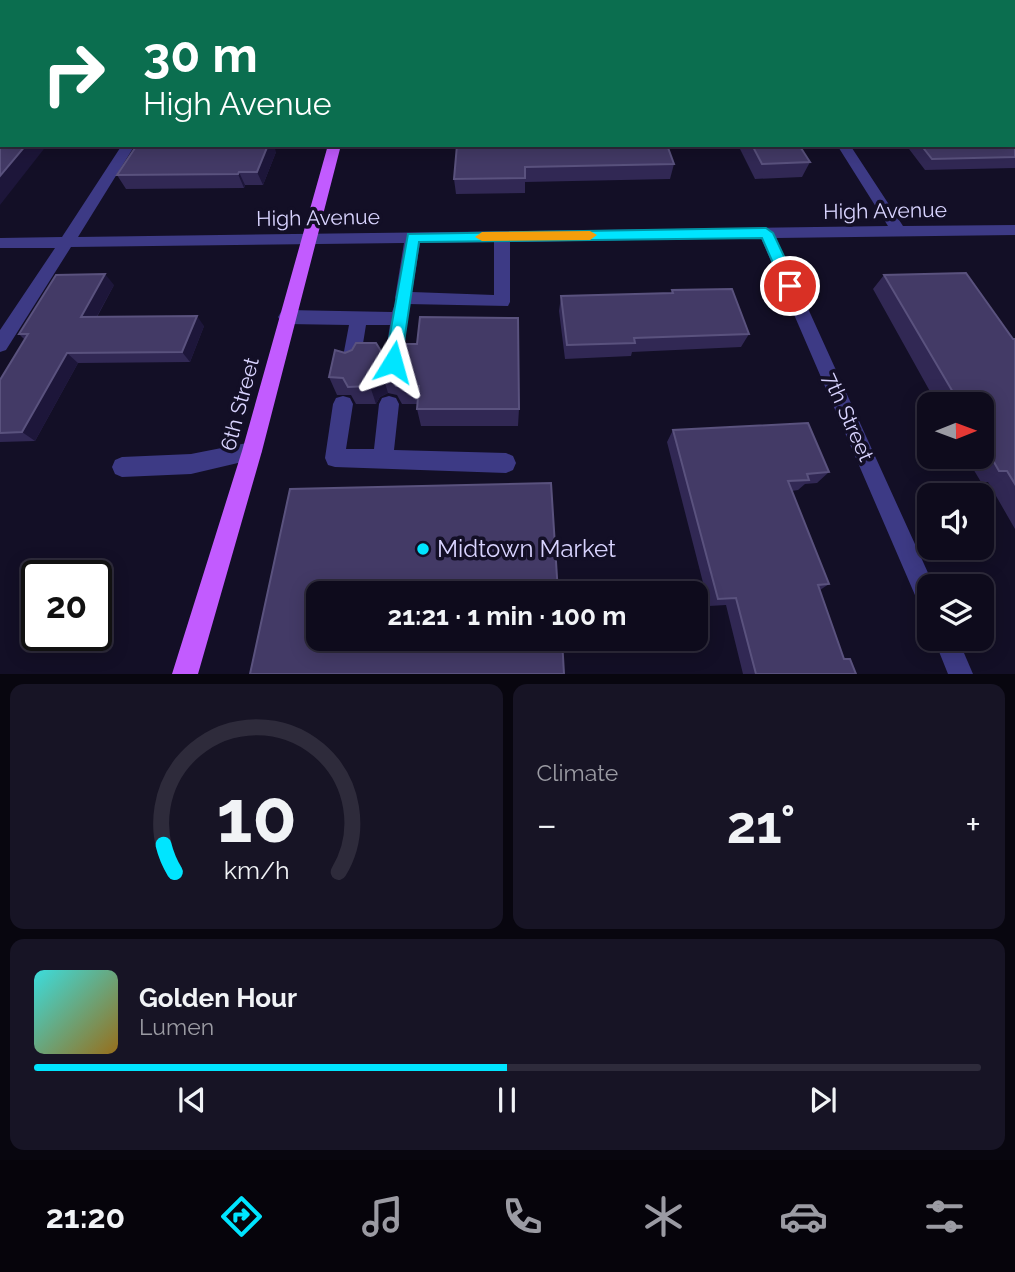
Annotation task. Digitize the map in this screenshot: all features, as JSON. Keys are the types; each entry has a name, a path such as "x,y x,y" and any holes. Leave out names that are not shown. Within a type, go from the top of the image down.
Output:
{"main road":[{"name":"6th Street","path":"185,674 252,451 334,147"}],"street":[{"path":"0,345 128,147"},
{"path":"844,147 899,232"},
{"name":"High Avenue","path":"0,243 1015,230"},
{"name":"7th Street","path":"766,233 917,574"},
{"path":"403,298 502,302 502,236"},
{"path":"393,362 413,238"},
{"path":"287,317 399,319"},
{"path":"351,362 359,318"},
{"path":"343,404 335,458 506,463"},
{"path":"383,459 389,404"},
{"path":"121,467 191,464 252,451"},
{"path":"951,651 961,674"}],"building":[{"path":"0,147 24,147 0,176"},
{"path":"136,147 267,147 257,172 117,175"},
{"path":"457,147 668,147 674,164 525,167 525,178 454,179"},
{"path":"753,147 800,147 810,162 762,164"},
{"path":"923,147 1015,147 1015,157 932,159"},
{"path":"966,273 1015,339 1015,484 1007,471 999,471 994,462 994,392 953,392 884,275"},
{"path":"105,274 81,317 197,316 182,352 67,353 22,432 0,433 0,380 28,334 19,334 56,275"},
{"path":"732,289 749,334 634,338 635,343 567,345 561,296"},
{"path":"420,317 518,318 519,409 417,409 419,386 396,386 391,378 383,376 374,379 370,386 348,387 343,378 329,377 335,350 345,353 352,350 356,343 376,343 381,351 389,353 396,350 400,344 417,344"},
{"path":"808,423 829,472 807,474 809,480 788,481 829,584 818,585 844,659 850,659 856,674 756,674 736,598 718,599 673,430"},
{"name":"Midtown Market","path":"551,483 557,581 306,581 306,651 563,651 564,674 250,674 290,489"}],"slow traffic":[{"path":"482,237 590,235"}],"place":[{"name":"Midtown Market","path":"423,549"}],"route":[{"path":"393,362 413,238 766,233 790,286"}]}
